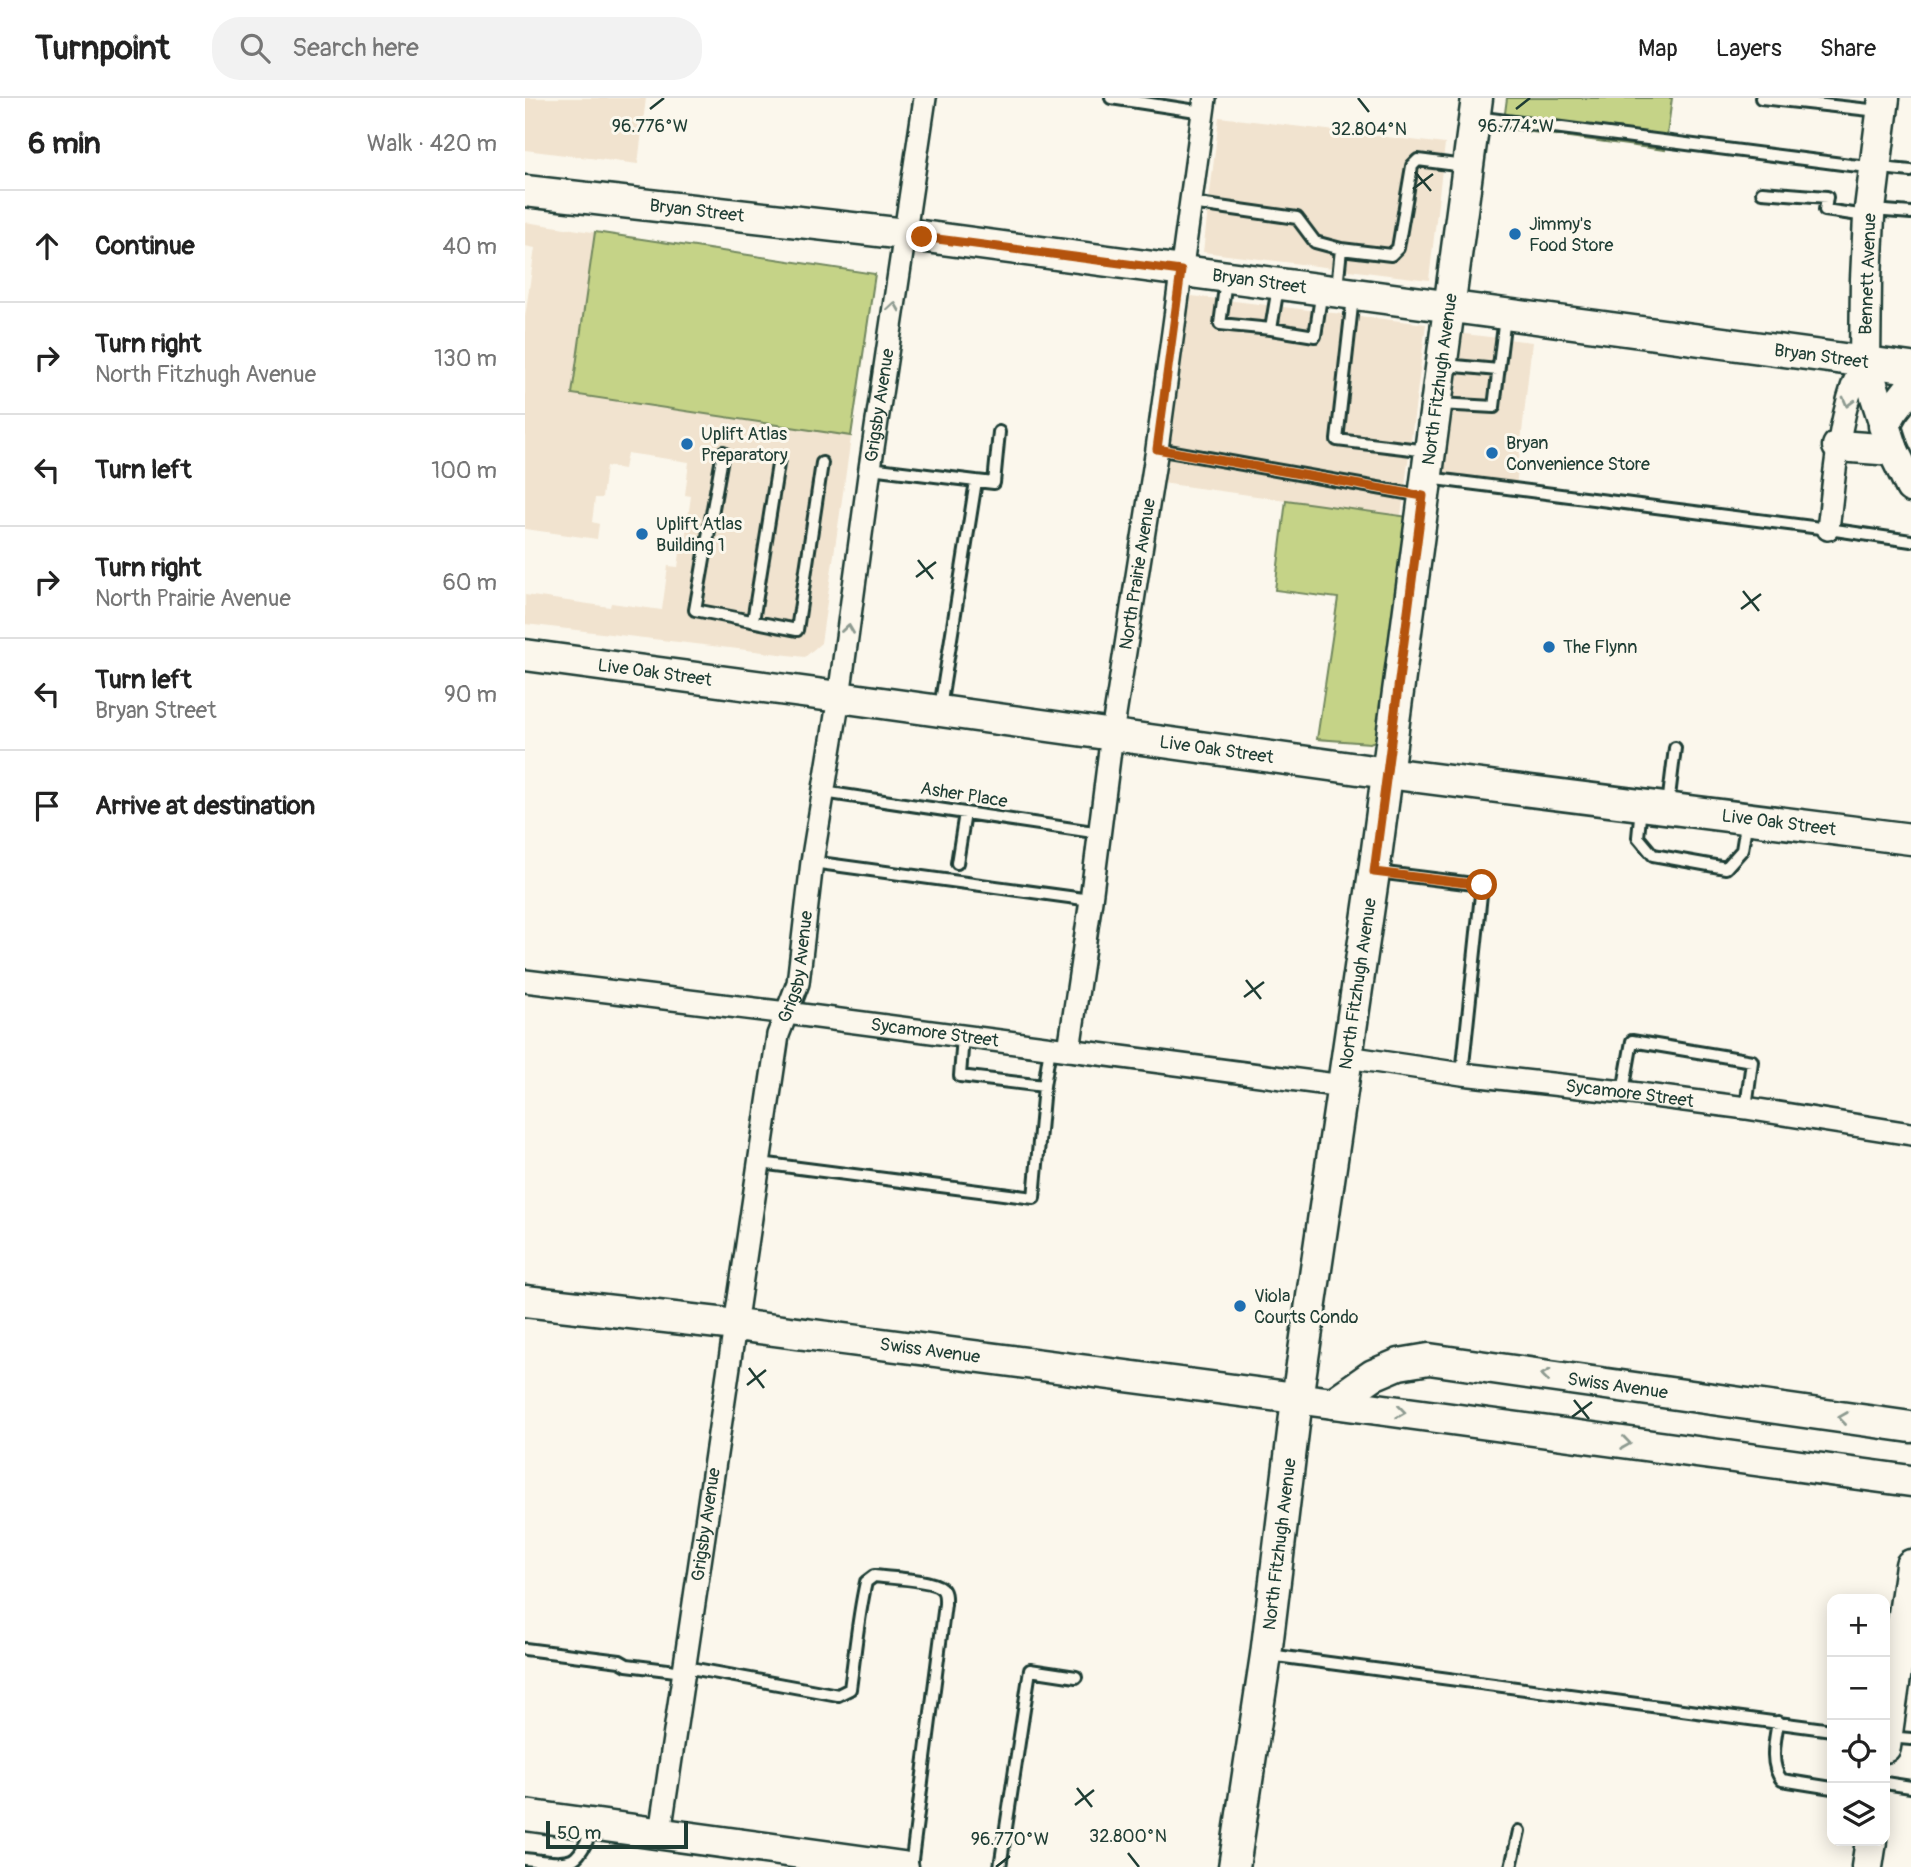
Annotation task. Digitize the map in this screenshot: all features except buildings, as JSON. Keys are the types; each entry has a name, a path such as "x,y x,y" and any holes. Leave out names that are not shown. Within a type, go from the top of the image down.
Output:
{"street":[{"name":"Grigsby Avenue","path":"660,1833 778,1035 798,983 812,862 839,697 925,98"},
{"name":"Bennett Avenue","path":"1828,529 1838,446 1853,384 1865,362 1870,213 1883,104"},
{"name":"North Prairie Avenue","path":"1059,1049 1091,900 1112,734 1157,449 1204,105"},
{"name":"North Fitzhugh Avenue","path":"1234,1867 1266,1655 1297,1399 1374,872 1475,108"},
{"name":"Bryan Street","path":"525,191 905,234 1911,368"},
{"path":"1865,362 1889,438 1911,487"},
{"path":"1889,438 1893,410 1911,387"},
{"path":"1838,446 1889,438"},
{"name":"Live Oak Street","path":"525,655 1387,773 1911,839"},
{"name":"Sycamore Street","path":"525,981 1343,1086"},
{"name":"Sycamore Street","path":"1347,1057 1462,1074 1747,1108 1911,1134"},
{"name":"Swiss Avenue","path":"525,1301 736,1325 1911,1481"},
{"name":"Swiss Avenue","path":"1333,1403 1373,1374 1399,1364 1429,1359 1911,1427"},
{"path":"1892,1740 1911,1565"},
{"path":"525,1815 660,1833 853,1864 903,1867"},
{"path":"1867,1867 1870,1846"}],"lane":[{"path":"1111,98 1204,105"},
{"path":"1761,98 1883,104"},
{"path":"1475,108 1875,168 1911,171"},
{"path":"1191,203 1297,218 1315,242 1341,249 1391,255 1398,248 1412,166 1418,160 1467,166"},
{"path":"1762,192 1827,197 1825,211 1911,213"},
{"path":"1341,249 1337,292 1338,440 1426,475"},
{"path":"1227,277 1220,324 1315,336 1337,292"},
{"path":"1271,329 1278,284"},
{"path":"1437,404 1494,407 1506,314"},
{"path":"1441,365 1498,370"},
{"path":"870,468 993,483 999,432"},
{"path":"1157,449 1426,475 1911,541"},
{"path":"723,452 695,610 797,630 822,463"},
{"path":"753,621 779,458"},
{"path":"940,711 976,481"},
{"path":"1675,748 1655,806 1638,837 1653,855 1726,868 1742,850 1747,817"},
{"name":"Asher Place","path":"823,792 1100,833"},
{"path":"957,863 965,813"},
{"path":"812,862 1091,900"},
{"path":"1374,872 1482,885 1462,1074"},
{"path":"963,1036 960,1076 1044,1086"},
{"path":"1623,1092 1632,1041 1752,1061 1747,1108"},
{"path":"760,1163 1034,1198 1044,1086 1059,1049"},
{"path":"525,1649 620,1661 627,1665 684,1670 838,1695 850,1689 866,1582 874,1576 940,1586 944,1592 945,1604 911,1867"},
{"path":"1266,1655 1827,1729"},
{"path":"1000,1867 1030,1670 1076,1677"},
{"path":"1778,1722 1774,1765 1778,1775 1782,1780 1827,1787"},
{"path":"1890,1784 1911,1787"},
{"path":"525,1859 565,1863 572,1860 595,1824"},
{"path":"1511,1867 1519,1831"}],"shaded area":[{"path":"525,98 646,98 638,164 525,150"},
{"path":"1219,117 1445,144 1429,280 1203,252"},
{"name":"Uplift Atlas Preparatory","path":"525,222 875,274 821,643 805,657 525,624 525,595 610,607 611,603 662,610 668,566 678,567 680,553 683,553 691,496 685,495 689,462 627,453 624,469 606,466 602,498 595,498 592,522 599,524 597,539 525,529 525,317 535,248 525,246"},
{"path":"1192,296 1426,324 1401,516 1162,483 1185,305"},
{"path":"1456,333 1532,342 1516,487 1440,478"}],"green space":[{"path":"1507,98 1672,98 1665,150 1503,128"},
{"path":"595,232 875,274 851,436 572,394"},
{"path":"1286,500 1409,517 1380,734 1370,743 1317,739 1338,598 1275,590"}],"place":[{"name":"Jimmy's Food Store","path":"1515,234"},
{"name":"Uplift Atlas Preparatory","path":"687,444"},
{"name":"Bryan Convenience Store","path":"1492,453"},
{"name":"Uplift Atlas Building 1","path":"642,534"},
{"name":"The Flynn","path":"1549,647"},
{"name":"Viola Courts Condo","path":"1240,1306"}],"route":[{"path":"922,237 1181,271 1157,449 1423,496 1374,872 1482,885"}]}
